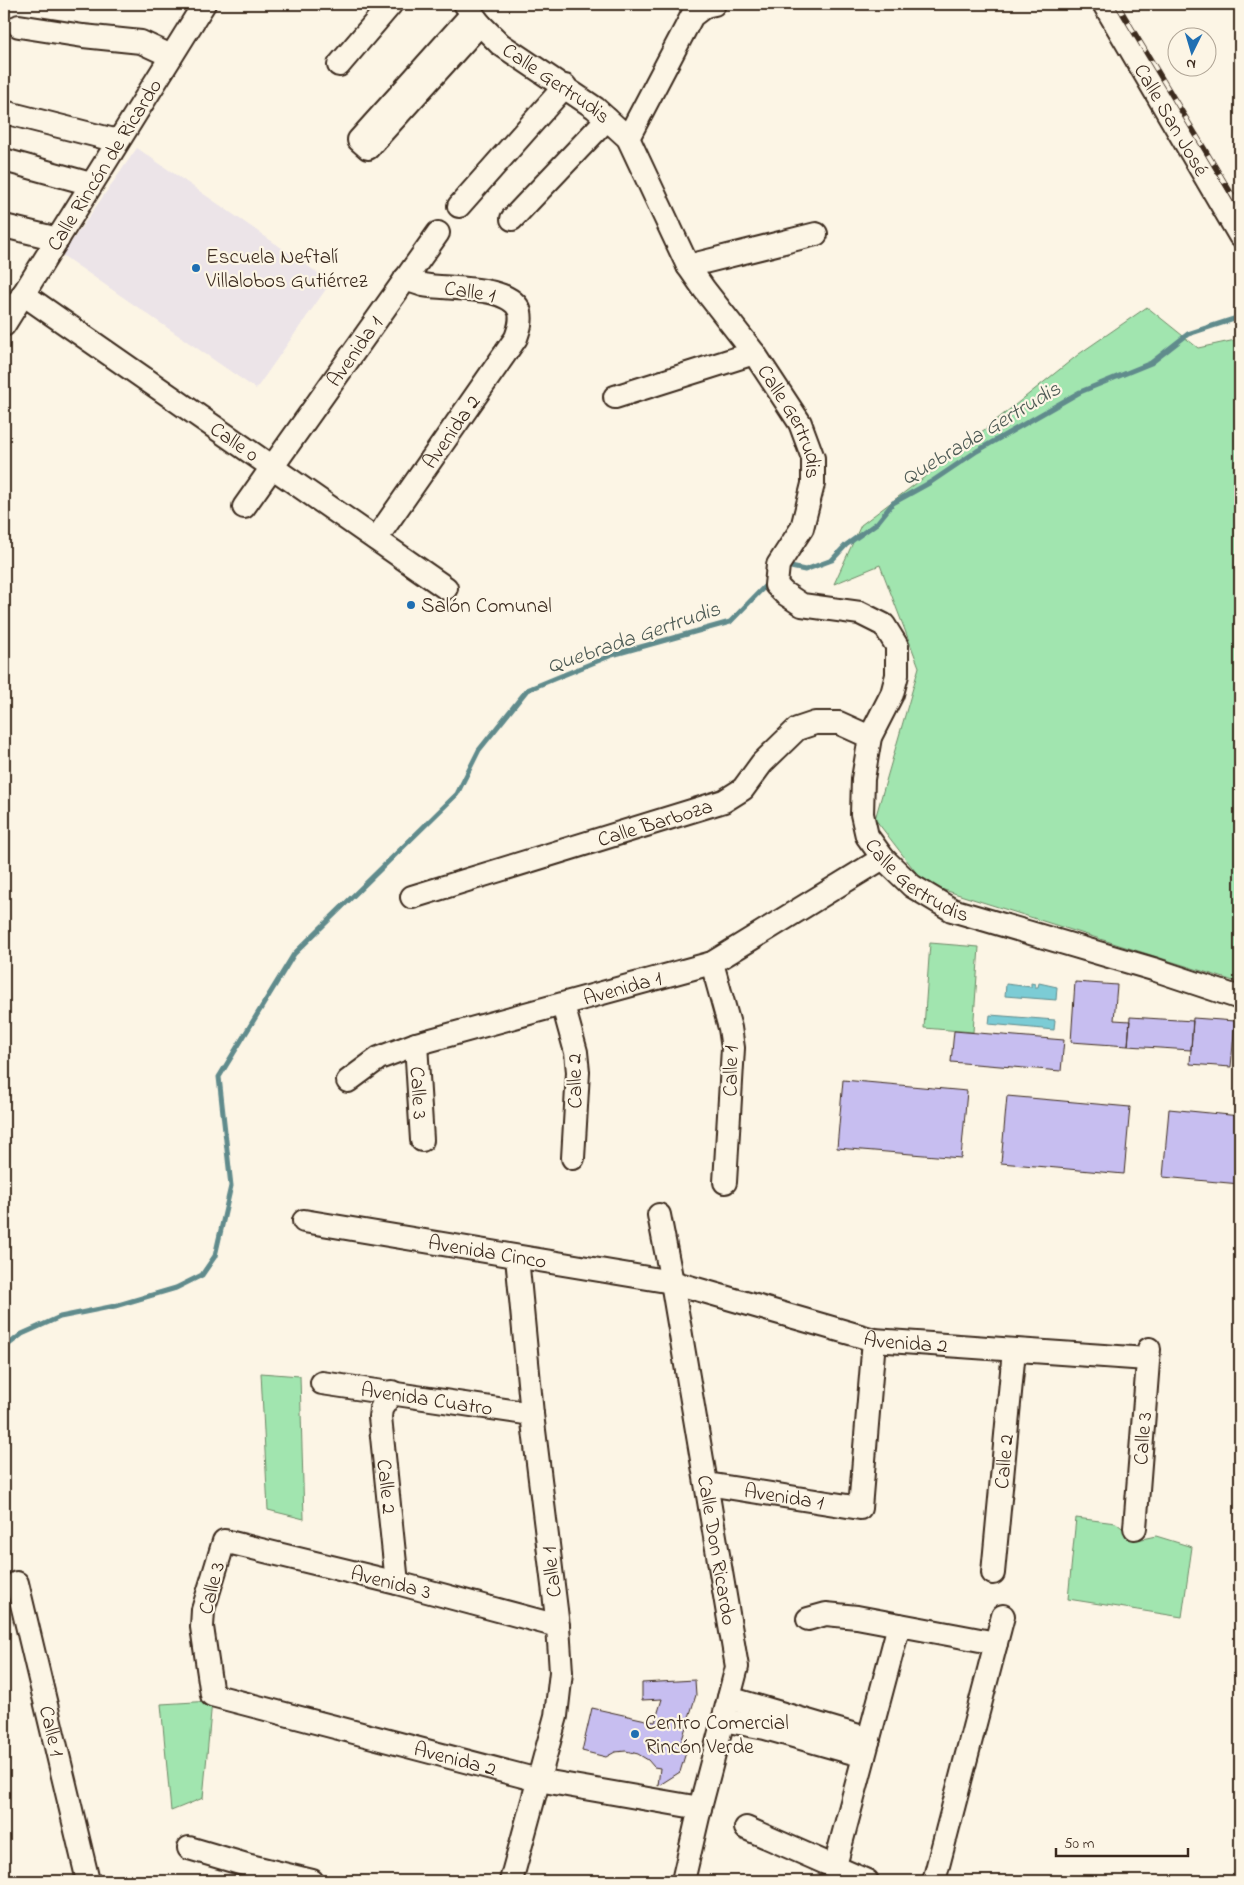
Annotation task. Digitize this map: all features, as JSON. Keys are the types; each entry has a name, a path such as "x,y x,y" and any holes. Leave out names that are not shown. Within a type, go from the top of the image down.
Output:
{"street":[{"name":"Calle Rincón de Ricardo","path":"4,325 204,4"},
{"path":"338,65 391,4"},
{"path":"628,138 692,16 705,6 714,4"},
{"name":"Calle San José","path":"1104,4 1240,236"},
{"path":"472,14 368,148 359,140 472,14"},
{"name":"Calle Gertrudis","path":"472,14 500,44 565,86 628,138 688,266 754,353 800,423 813,458 813,484 802,528 778,565 776,585 795,602 817,608 860,613 884,625 897,646 897,675 892,694 870,736 863,779 862,814 867,836 883,858 912,886 952,910 1146,967 1240,998"},
{"path":"19,26 141,42 171,56"},
{"path":"459,206 565,86"},
{"path":"4,112 118,141"},
{"path":"512,219 607,119"},
{"path":"4,160 91,184"},
{"path":"4,226 58,240"},
{"name":"Avenida 1","path":"244,507 438,233"},
{"path":"688,266 816,234"},
{"name":"Calle 1","path":"404,279 423,285 485,291 509,298 519,310 521,321"},
{"name":"Calle 0","path":"23,294 446,588"},
{"name":"Avenida 2","path":"376,539 516,338 521,321"},
{"path":"615,397 754,353"},
{"name":"Calle Barboza","path":"412,897 724,801 743,789 762,763 797,729 815,724 839,723 870,736"},
{"name":"Avenida 1","path":"348,1081 378,1058 416,1044 712,963 883,858"},
{"name":"Calle 1","path":"712,963 730,1028 733,1048 725,1182"},
{"name":"Calle 2","path":"563,1005 576,1052 578,1072 573,1158"},
{"name":"Calle 3","path":"416,1044 422,1140"},
{"name":"Calle Don Ricardo","path":"659,1214 737,1667 683,1881"},
{"name":"Avenida Cinco","path":"304,1221 672,1282"},
{"name":"Calle 1","path":"512,1881 557,1707 561,1672 558,1626 532,1414 517,1257"},
{"name":"Avenida 2","path":"672,1282 874,1340 1014,1350 1148,1354"},
{"name":"Avenida 1","path":"706,1484 860,1508 874,1340"},
{"name":"Calle 2","path":"993,1573 1014,1350"},
{"name":"Calle 3","path":"1136,1528 1148,1354"},
{"name":"Avenida Cuatro","path":"322,1383 532,1414"},
{"name":"Calle 2","path":"392,1392 381,1409 380,1417 397,1583"},
{"name":"Calle 3","path":"212,1695 202,1627 203,1610 224,1542"},
{"name":"Avenida 3","path":"224,1542 397,1583 558,1626"},
{"name":"Calle 1","path":"16,1583 88,1881"},
{"path":"808,1619 826,1614 857,1616 996,1643"},
{"path":"934,1881 1003,1616"},
{"path":"836,1866 899,1625"},
{"name":"Avenida 2","path":"212,1695 538,1780 700,1808"},
{"path":"729,1698 867,1747"},
{"path":"723,1720 867,1747"},
{"path":"746,1828 867,1881"},
{"path":"189,1848 248,1874 312,1881"}],"shaded area":[{"name":"Escuela Neftalí Villalobos Gutiérrez","path":"137,148 331,282 256,389 62,255"}],"green space":[{"path":"1147,4 1240,4 1240,8"},
{"path":"1147,307 1198,348 1240,339 1240,983 925,884 875,819 919,667 880,565 834,584 861,525 930,473 1079,354"},
{"path":"930,943 979,947 973,1032 924,1028"},
{"path":"261,1373 300,1376 304,1519 268,1510"},
{"path":"1076,1518 1116,1523 1137,1540 1156,1536 1192,1547 1182,1617 1068,1599"},
{"path":"212,1701 203,1798 171,1811 161,1704"}],"water":[{"path":"1031,983 1035,984 1035,987 1038,987 1039,983 1057,987 1056,1000 1005,996 1006,984 1031,987"},
{"path":"990,1015 1055,1020 1054,1030 989,1024"}],"building":[{"path":"1075,982 1117,985 1114,1020 1130,1021 1128,1046 1071,1042"},
{"path":"1130,1017 1193,1021 1191,1050 1128,1046"},
{"path":"1193,1018 1235,1021 1231,1067 1190,1064"},
{"path":"954,1031 1064,1040 1061,1071 951,1062"},
{"path":"843,1080 967,1091 961,1158 837,1148"},
{"path":"1007,1096 1130,1107 1124,1174 1001,1163"},
{"path":"1169,1109 1240,1116 1240,1184 1163,1177"},
{"name":"Centro Comercial Rincón Verde","path":"695,1680 696,1695 680,1746 687,1749 680,1772 658,1786 660,1768 654,1767 648,1760 638,1754 626,1751 615,1752 606,1757 582,1751 592,1708 655,1722 662,1699 642,1700 642,1683"}],"waterway":[{"name":"Quebrada Gertrudis","path":"786,566 805,570 832,560 846,545 877,523 893,503 931,482 977,451 1080,392 1151,363 1188,334 1240,317"},
{"name":"Quebrada Gertrudis","path":"4,1348 22,1334 60,1317 115,1306 176,1288 202,1275 215,1256 231,1186 219,1077 294,954 457,794 479,750 527,690 612,655 730,622 769,582"}],"railway":[{"path":"1117,4 1240,208"}],"place":[{"name":"Escuela Neftalí Villalobos Gutiérrez","path":"196,268"},
{"name":"Salón Comunal","path":"411,605"},
{"name":"Centro Comercial Rincón Verde","path":"635,1734"}]}
